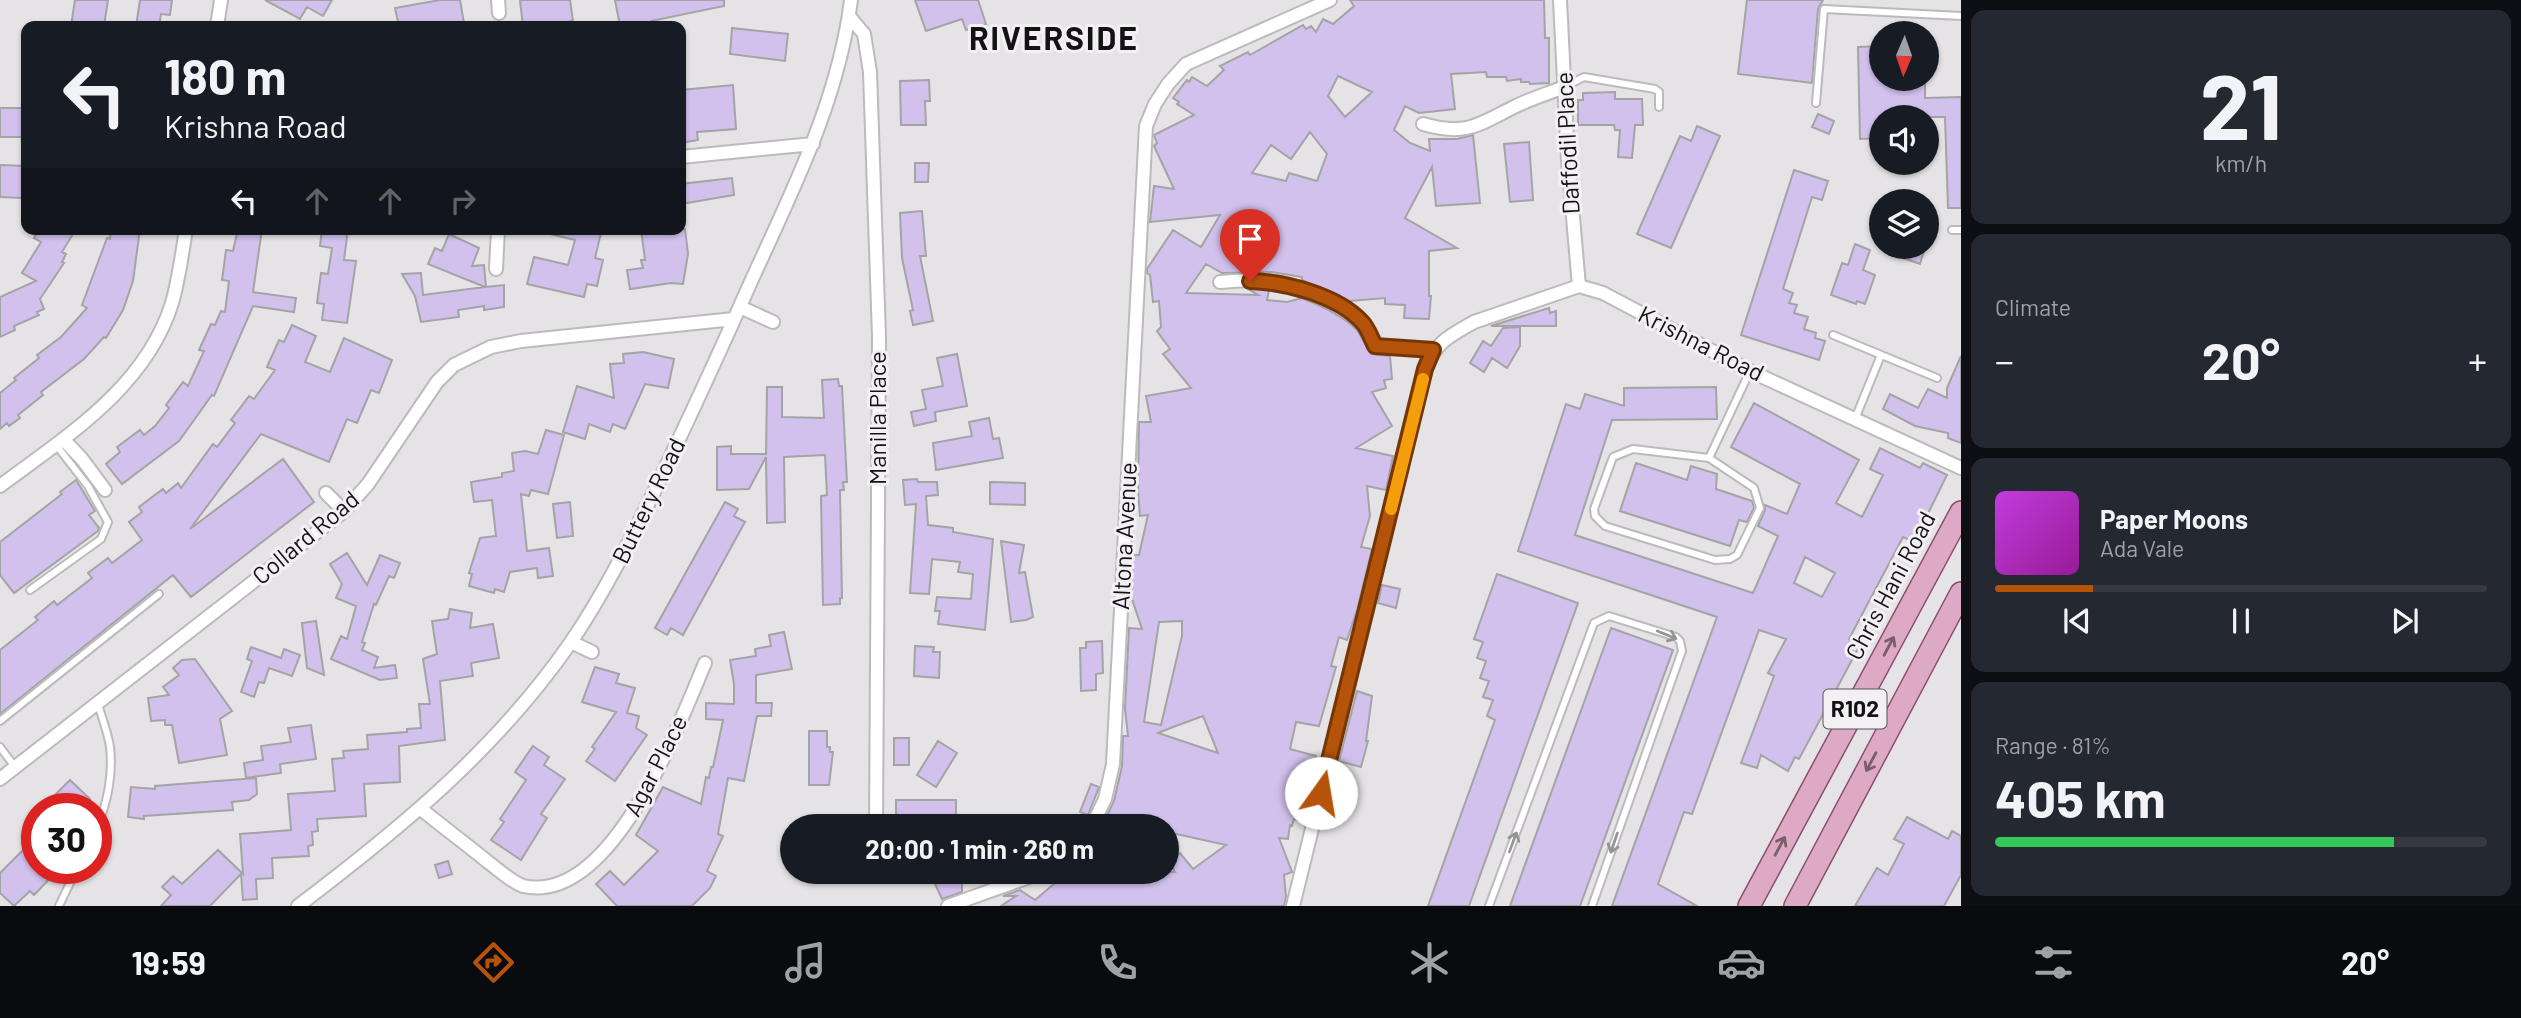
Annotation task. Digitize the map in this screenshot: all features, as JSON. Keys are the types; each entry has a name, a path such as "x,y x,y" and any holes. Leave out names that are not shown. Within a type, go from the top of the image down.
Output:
{"main road":[{"name":"Chris Hani Road","path":"1749,906 1961,512"},
{"name":"R102","path":"1795,906 1961,593"}],"street":[{"path":"218,21 221,0"},
{"name":"Buttery Road","path":"298,906 421,809 475,757 539,684 571,642 617,566 813,145 836,78 851,0"},
{"name":"Altona Avenue","path":"1098,814 1105,799 1113,764 1146,126 1155,104 1186,64 1330,0"},
{"name":"Daffodil Place","path":"1560,0 1574,247 1579,286"},
{"name":"Manilla Place","path":"849,16 859,26 867,44 871,85 879,337 876,814"},
{"path":"1423,124 1438,128 1472,128 1564,87"},
{"path":"686,158 813,145"},
{"path":"0,486 100,410 122,388 148,353 171,305 185,235"},
{"path":"496,269 498,235"},
{"path":"1220,282 1269,281 1307,292 1355,315 1365,324 1375,346 1436,347"},
{"path":"1293,906 1425,369 1436,347 1474,322 1579,286"},
{"name":"Krishna Road","path":"1579,286 1602,293 1750,371 1961,468"},
{"path":"737,313 773,323"},
{"name":"Collard Road","path":"1,775 15,767 344,511 368,484 437,382 454,365 491,347 521,341 737,313"},
{"path":"60,442 82,459 105,490"},
{"path":"326,493 344,511"},
{"path":"571,642 592,652"},
{"name":"Agar Place","path":"421,809 514,882 549,889 565,885 585,873 617,839 640,807 655,779 705,663"},
{"path":"948,906 1009,884"}],"lane":[{"path":"1816,103 1825,0"},
{"path":"1824,9 1961,16"},
{"path":"1564,87 1584,77 1656,89 1660,92 1659,107"},
{"path":"1952,230 1961,230"},
{"path":"1833,335 1937,378"},
{"path":"1855,419 1881,355"},
{"path":"1709,458 1750,371"},
{"path":"30,590 101,539 107,525 107,516 60,442"},
{"path":"1633,449 1709,458 1754,488 1760,502 1758,514 1737,555 1722,561 1715,560 1605,526 1595,516 1594,509 1613,457 1621,452 1633,449"},
{"path":"0,721 159,594"},
{"path":"1489,906 1594,623 1609,616 1676,637 1680,641 1682,651 1592,906"},
{"path":"97,702 110,747 107,793"},
{"path":"0,747 15,767"},
{"path":"60,906 70,884"}],"building":[{"path":"75,0 108,0 105,21 72,21"},
{"path":"140,0 172,0 170,15 161,14 160,21 137,21"},
{"path":"265,0 332,0 323,16 307,7 300,19"},
{"path":"440,0 460,0 464,21 398,21 395,8"},
{"path":"570,0 573,21 522,21 520,1"},
{"path":"615,0 724,0 724,6 651,21 619,21"},
{"path":"915,0 978,0 986,24 966,30 962,19 926,31"},
{"path":"1350,0 1544,0 1545,38 1549,38 1549,83 1530,84 1521,82 1521,79 1507,81 1506,77 1487,77 1486,72 1451,74 1455,109 1419,113 1405,106 1394,130 1410,143 1430,151 1429,139 1457,139 1473,135 1480,203 1436,206 1432,167 1405,218 1457,248 1429,251 1429,319 1404,318 1405,305 1385,304 1385,298 1349,301 1302,280 1302,277 1272,272 1222,273 1206,264 1186,293 1258,295 1248,289 1262,289 1269,290 1267,300 1287,302 1302,298 1348,322 1357,330 1371,354 1390,356 1392,379 1384,380 1386,388 1372,392 1392,426 1356,448 1393,456 1386,490 1367,486 1370,516 1361,547 1372,549 1357,610 1347,640 1339,637 1331,666 1336,667 1319,726 1296,722 1290,749 1316,756 1312,773 1316,774 1311,791 1308,790 1300,820 1294,819 1292,826 1290,825 1288,839 1279,838 1292,872 1284,875 1284,906 1001,906 1016,896 1003,896 1020,890 1035,900 1054,884 1179,884 1179,854 1193,869 1226,845 1179,835 1179,814 1108,814 1114,801 1122,766 1123,736 1128,736 1125,709 1129,628 1142,629 1131,596 1133,555 1139,555 1148,515 1140,516 1139,422 1151,422 1146,396 1191,388 1163,354 1170,349 1157,331 1161,327 1159,301 1153,302 1147,269 1173,230 1201,247 1220,215 1150,222 1154,186 1174,189 1154,146 1157,143 1154,135 1194,115 1177,104 1179,102 1173,98 1187,80 1189,82 1192,77 1207,86 1224,70 1220,66 1248,52 1250,55 1303,25 1306,29 1311,26 1316,32 1323,19 1333,24 1354,6","holes":["1338,76 1372,92 1345,117 1328,96","1310,132 1327,154 1317,181 1289,173 1286,181 1252,173 1271,145 1291,159","1182,621 1182,636 1161,725 1144,722 1159,622","1203,716 1218,753 1158,733"]},
{"path":"1747,0 1823,0 1818,9 1812,83 1738,74"},
{"path":"732,28 788,34 785,61 730,54"},
{"path":"1858,47 1869,47 1869,91 1925,91 1925,98 1961,97 1961,208 1948,208 1945,117 1939,117 1939,105 1869,105 1869,139 1860,139"},
{"path":"929,80 930,101 925,101 926,125 901,125 900,81"},
{"path":"733,85 736,129 697,132 698,140 686,142 686,90"},
{"path":"1615,92 1615,99 1642,99 1643,125 1635,125 1632,158 1618,157 1620,130 1615,130 1614,125 1578,125 1578,100 1583,100 1583,93"},
{"path":"0,108 21,108 21,137 0,137"},
{"path":"1818,114 1834,121 1829,134 1812,127"},
{"path":"1697,126 1720,136 1671,248 1637,234 1680,136 1691,141"},
{"path":"1529,142 1533,200 1510,202 1504,144"},
{"path":"915,163 929,163 928,182 915,182"},
{"path":"0,165 21,166 21,198 0,197"},
{"path":"1794,170 1828,181 1822,200 1812,197 1783,289 1793,293 1789,303 1797,305 1794,313 1808,317 1804,329 1816,333 1815,338 1825,341 1819,360 1741,335"},
{"path":"732,178 734,195 686,203 686,183"},
{"path":"922,211 926,256 920,256 933,321 913,325 910,311 913,310 902,258 900,213"},
{"path":"36,235 72,235 62,252 66,254 62,262 64,263 40,299 44,309 37,312 39,315 14,326 15,330 0,337 0,297 36,281 22,273 41,242 34,238"},
{"path":"110,235 139,235 133,281 123,310 106,338 41,392 43,395 18,415 20,418 0,429 0,393 39,358 37,355 61,337 87,308 82,305 107,238 110,239"},
{"path":"237,235 261,235 253,292 296,298 294,312 253,306 214,396 212,395 179,441 122,484 106,464 120,452 117,447 140,430 144,435 155,426 169,408 166,405 183,382 188,386 204,351 199,350 211,324 215,325 221,311 225,312 229,281 222,280 226,250 233,251"},
{"path":"321,235 347,235 344,260 356,261 347,323 322,320 324,304 317,303 321,273 328,274 332,248 320,246"},
{"path":"449,235 479,248 472,266 484,265 486,287 504,285 504,307 484,310 484,306 458,310 459,317 421,322 415,296 402,274 421,273 423,295 485,287 428,264 435,248 442,251"},
{"path":"554,235 601,235 595,258 603,260 597,286 587,284 584,297 527,284 534,257 568,265 575,240"},
{"path":"642,235 686,235 688,254 683,284 671,283 630,289 627,270 643,268 641,260 645,260"},
{"path":"1855,244 1869,250 1863,270 1875,275 1865,304 1857,301 1856,304 1831,295 1842,263 1848,265"},
{"path":"1906,259 1921,259 1920,264"},
{"path":"1549,308 1550,313 1556,311 1556,326 1491,326"},
{"path":"292,325 316,336 305,362 330,372 344,338 392,360 379,393 371,390 357,423 347,419 329,462 261,434 190,529 283,459 314,502 191,597 173,575 0,714 0,650 38,620 35,617 54,601 57,605 92,578 88,573 108,558 112,563 142,540 129,522 142,512 139,507 163,489 166,493 178,483 181,488 213,444 217,447 235,423 231,420 249,396 254,399 275,370 267,367 279,340 284,342"},
{"path":"1520,327 1520,346 1507,368 1492,358 1484,372 1470,363 1483,341 1491,346 1503,328"},
{"path":"643,352 674,359 668,388 645,384 625,429 613,424 610,432 589,424 585,439 563,432 577,386 614,398 610,364 624,363 623,354"},
{"path":"957,354 967,406 935,412 936,421 914,426 911,412 926,409 922,390 943,386 937,358"},
{"path":"1961,356 1961,443 1948,438 1948,433 1915,426 1883,409 1890,394 1918,408 1928,389 1947,398 1947,388"},
{"path":"838,379 839,386 842,386 847,482 843,482 844,490 840,490 842,598 840,604 823,605 821,496 827,495 825,455 784,457 785,522 767,523 766,457 749,489 717,490 717,447 731,446 731,454 766,454 767,387 782,387 782,417 824,418 822,380"},
{"path":"1716,387 1717,419 1612,420 1575,535 1753,593 1778,536 1758,526 1765,505 1787,514 1800,484 1731,447 1754,403 1859,460 1836,503 1862,517 1883,475 1870,469 1880,448 1920,468 1923,463 1947,475 1914,542 1903,537 1849,639 1860,645 1799,759 1795,757 1788,771 1761,755 1757,768 1741,763 1774,676 1768,673 1786,639 1759,630 1692,814 1684,812 1658,884 1697,906 1612,906 1717,617 1518,551 1566,404 1580,409 1585,394 1624,406 1624,388","holes":["1805,557 1835,573 1822,597 1794,583"]},
{"path":"989,418 993,439 999,438 1003,458 936,470 933,443 972,436 969,422"},
{"path":"546,430 564,435 548,494 531,490 529,496 521,494 527,551 549,548 553,576 538,578 537,568 510,572 504,592 495,589 494,593 469,586 472,574 469,573 480,538 496,536 492,500 474,502 471,482 502,477 502,473 514,471 512,453 525,451 538,454"},
{"path":"1636,463 1687,480 1691,466 1717,474 1716,489 1752,501 1754,508 1747,522 1739,520 1730,546 1620,511"},
{"path":"917,479 918,482 937,482 938,495 926,496 928,525 953,528 953,532 993,539 985,630 938,624 940,611 935,611 937,597 971,599 973,574 958,572 960,562 932,559 929,594 910,593 916,504 905,505 903,480"},
{"path":"76,480 95,511 89,515 99,528 98,531 14,593 0,575 0,542"},
{"path":"990,482 1025,483 1025,505 990,504"},
{"path":"570,502 573,536 557,538 553,504"},
{"path":"725,502 738,509 734,516 745,522 683,635 671,628 667,635 655,628"},
{"path":"1001,541 1024,545 1019,573 1025,572 1033,617 1026,620 1011,622"},
{"path":"347,553 367,585 380,555 400,563 394,578 389,576 376,605 374,604 362,642 365,643 362,650 378,657 374,668 395,665 397,678 380,680 331,659 341,636 347,639 356,606 336,598 342,584 330,564"},
{"path":"1497,574 1578,603 1469,906 1428,906 1495,720 1487,716 1493,700 1483,697 1489,681 1480,678 1486,661 1477,658 1483,642 1474,639"},
{"path":"1382,585 1400,589 1396,608 1378,603"},
{"path":"450,609 472,613 470,628 493,624 499,658 471,663 473,676 440,681 445,740 399,746 400,782 364,784 366,816 317,819 318,831 312,832 313,845 308,846 309,856 272,858 273,878 256,879 257,899 243,900 241,874 210,906 161,906 171,895 162,887 173,876 182,884 218,850 243,874 240,834 291,830 288,794 335,791 332,759 344,758 343,751 368,749 367,735 407,732 407,729 421,728 419,704 430,704 423,659 437,654 432,621 448,619"},
{"path":"316,621 324,675 307,668 302,623"},
{"path":"1611,628 1673,650 1580,906 1510,906"},
{"path":"784,632 792,669 756,675 756,703 772,703 771,716 757,716 744,781 728,778 718,834 723,836 707,871 716,876 710,888 692,906 617,906 596,884 610,871 624,885 658,851 636,835 663,787 701,804 706,777 709,778 713,767 723,720 706,719 706,703 734,704 730,660 756,656 755,649 771,646 769,635"},
{"path":"1102,641 1103,673 1096,674 1096,690 1081,691 1080,648 1086,648 1086,642"},
{"path":"915,646 934,647 933,652 940,652 939,678 914,676"},
{"path":"251,647 281,658 284,649 300,655 292,676 269,668 264,683 259,682 254,697 241,692 252,661 247,659"},
{"path":"195,659 232,711 220,719 227,755 179,763 172,725 165,725 165,720 151,721 148,698 169,695 163,687 179,675 173,668 182,660"},
{"path":"595,667 619,674 616,683 635,688 627,713 639,716 636,728 647,735 615,781 586,761 595,749 592,747 616,712 582,702"},
{"path":"1357,691 1372,696 1368,741 1361,767 1339,761"},
{"path":"311,725 316,759 280,764 281,773 246,778 244,763 263,760 261,746 291,742 288,728"},
{"path":"809,731 827,731 827,747 833,752 829,785 809,785"},
{"path":"894,738 909,738 909,765 894,765"},
{"path":"938,741 957,753 936,787 917,775"},
{"path":"533,746 549,757 544,765 565,779 541,814 547,818 521,860 491,840 504,822 500,819 526,780 515,772"},
{"path":"256,778 257,794 249,800 232,802 233,810 144,816 144,819 128,817 131,787 155,789 155,786"},
{"path":"70,780 84,793 57,793"},
{"path":"1091,784 1099,787 1088,814 1080,812"},
{"path":"896,800 956,800 956,814 896,814"},
{"path":"1907,817 1948,839 1952,831 1961,836 1961,875 1944,906 1855,906 1877,868 1888,875 1904,844 1894,839"},
{"path":"21,852 21,884 45,884 34,895 30,891 14,906 0,893 0,873"},
{"path":"448,861 452,874 439,878 435,865"},
{"path":"935,884 962,884 962,892 942,899"}],"slow traffic":[{"path":"1391,509 1423,379"}],"district":[{"name":"RIVERSIDE","path":"1054,39"}],"route":[{"path":"1250,281 1287,285 1343,307 1365,324 1375,346 1433,350 1425,369 1321,793"}]}
